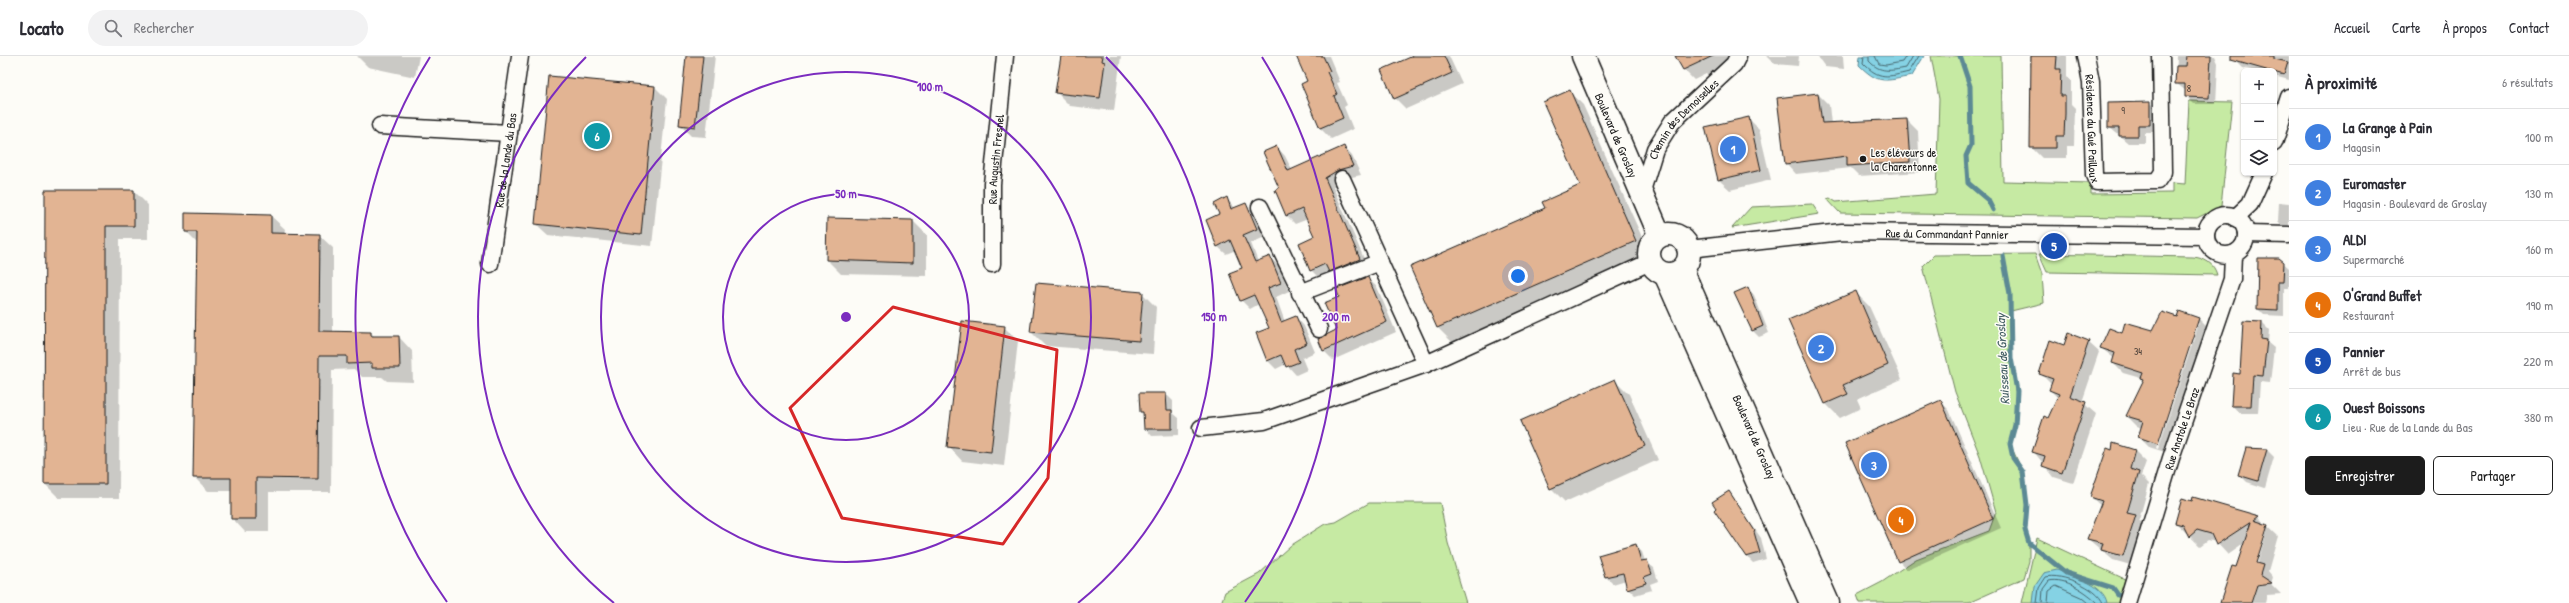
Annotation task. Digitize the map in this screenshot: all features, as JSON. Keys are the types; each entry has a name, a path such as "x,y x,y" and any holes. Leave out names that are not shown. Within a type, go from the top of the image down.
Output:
{"main road":[{"name":"Boulevard de Groslay","path":"1583,56 1660,236"},
{"path":"1660,236 1677,236 1685,242 1689,249 1688,261 1665,269 1652,244 1660,236"},
{"name":"Boulevard de Groslay","path":"1665,269 1811,603"},
{"name":"Boulevard de Groslay","path":"1665,269 1828,603"}],"street":[{"name":"Rue de la Lande du Bas","path":"490,264 520,56"},
{"name":"Rue Augustin Fresnel","path":"992,264 992,184 1005,56"},
{"name":"Chemin des Demoiselles","path":"1642,191 1655,149 1672,122 1734,64 1738,56"},
{"name":"Résidence du Gué Pailloux","path":"2086,56 2091,82 2094,175 2097,182 2157,181 2163,172 2161,56"},
{"path":"2275,140 2289,98"},
{"path":"380,126 509,133"},
{"path":"2235,218 2250,204 2263,176"},
{"path":"1342,180 1426,364"},
{"path":"1260,207 1319,329"},
{"path":"2217,217 2235,218 2243,224 2246,234 2244,244 2233,254 2216,253 2208,245 2206,236 2209,224 2217,217"},
{"name":"Rue du Commandant Pannier","path":"1689,249 1842,232 2206,236"},
{"path":"2246,234 2289,235"},
{"name":"Rue Anatole Le Braz","path":"2127,603 2171,458 2232,278 2233,254"},
{"path":"1300,292 1380,262"},
{"path":"1201,428 1264,421 1426,364 1665,269"}],"highlighted area":[{"path":"893,307 1057,350 1048,478 1003,544 842,518 790,408"}],"green space":[{"path":"1931,56 2001,56 2003,181 2091,183 2091,194 2172,193 2172,183 2185,184 2189,101 2232,102 2221,206 2197,218 1840,213 1827,199 1830,198 1836,202 1936,194 1939,99"},
{"path":"1812,204 1819,214 1732,228 1751,207"},
{"path":"2035,254 2042,274 2044,303 2011,311 2011,358 2017,405 2010,444 2023,472 2027,505 2025,530 2029,543 2029,561 2024,578 1968,603 1860,603 1857,595 1882,582 1916,559 1989,531 1996,512 1980,456 1955,392 1923,266 1934,255"},
{"path":"2039,254 2193,257 2211,264 2217,275 2047,272"},
{"path":"1369,503 1440,503 1448,543 1466,603 1221,603 1225,592 1259,574 1290,546 1325,524 1336,522"},
{"path":"2037,538 2129,581 2123,603 2022,603"}],"water":[{"path":"1860,56 1924,56 1912,76 1883,80 1872,76 1859,65"},
{"path":"2057,570 2079,578 2094,586 2105,596 2107,603 2033,603 2035,586 2044,573"}],"building":[{"path":"686,56 703,56 695,127 679,125"},
{"path":"1061,56 1103,56 1102,61 1105,62 1100,98 1055,93"},
{"path":"1296,56 1323,56 1330,71 1327,72 1337,94 1334,96 1343,118 1320,128 1301,84 1307,81"},
{"path":"1413,56 1444,56 1452,73 1394,99 1381,70"},
{"path":"1675,56 1713,56 1683,70"},
{"path":"2031,56 2057,56 2056,69 2061,69 2060,96 2065,96 2064,136 2056,136 2056,148 2030,148"},
{"path":"2187,56 2211,56 2209,98 2185,97 2185,84 2175,84 2176,66 2186,66"},
{"path":"2231,56 2274,56 2274,59 2288,62 2284,75 2277,73 2277,68 2259,68 2231,60"},
{"path":"549,76 655,86 641,235 535,224"},
{"path":"1570,90 1636,241 1437,328 1410,267 1545,208 1542,202 1580,185 1543,102"},
{"path":"1818,93 1822,123 1907,119 1910,162 1847,166 1847,156 1785,164 1777,98"},
{"path":"2150,102 2150,125 2138,125 2138,136 2119,136 2119,128 2108,128 2108,103"},
{"path":"1749,117 1761,170 1718,180 1705,127"},
{"path":"1277,146 1288,171 1344,146 1353,166 1338,170 1325,178 1360,259 1329,272 1325,264 1310,271 1299,243 1314,236 1302,209 1286,216 1275,190 1279,188 1263,152"},
{"path":"45,190 134,190 134,226 106,226 106,484 44,484"},
{"path":"1227,197 1231,209 1246,203 1257,229 1243,235 1255,262 1270,256 1281,283 1268,288 1281,322 1296,316 1307,343 1294,349 1299,362 1286,367 1281,355 1267,361 1256,333 1269,328 1254,295 1240,301 1229,273 1242,268 1230,240 1217,247 1206,220 1219,214 1214,204"},
{"path":"185,213 271,215 271,233 320,234 319,331 371,332 371,336 399,336 400,368 372,368 372,363 347,364 347,356 319,356 318,479 256,478 256,519 231,519 231,478 193,478 197,232 185,232"},
{"path":"827,218 913,220 913,263 826,260"},
{"path":"2258,258 2279,258 2284,262 2283,282 2278,282 2278,310 2257,309"},
{"path":"1368,277 1387,322 1323,351 1318,339 1336,330 1324,303 1339,297 1336,289"},
{"path":"1036,283 1143,292 1139,341 1030,332"},
{"path":"1748,287 1763,326 1752,331 1734,293"},
{"path":"1856,291 1888,365 1843,385 1848,394 1825,404 1788,320"},
{"path":"2179,311 2199,318 2158,444 2138,437 2143,421 2126,416 2144,379 2141,378 2143,373 2112,363 2115,353 2100,348 2109,328 2122,333 2125,322 2153,330 2162,312 2177,317"},
{"path":"962,321 1005,326 991,452 947,447"},
{"path":"2243,321 2262,322 2261,339 2267,340 2263,376 2253,375 2251,406 2231,406 2233,373 2240,374"},
{"path":"2068,333 2089,341 2070,396 2086,402 2062,473 2042,466 2045,456 2032,452 2044,416 2048,418 2059,394 2049,390 2053,379 2039,374 2050,340 2064,345"},
{"path":"1615,379 1645,446 1550,489 1520,421"},
{"path":"1139,393 1166,393 1167,410 1172,410 1172,429 1144,429 1143,412 1140,412"},
{"path":"1941,400 1993,519 1898,562 1845,443"},
{"path":"2113,443 2135,450 2130,469 2139,472 2127,513 2136,515 2123,556 2101,550 2103,543 2087,539 2102,501 2090,497 2107,448 2112,450"},
{"path":"2246,448 2267,449 2258,481 2238,475"},
{"path":"1729,491 1755,531 1760,553 1746,557 1714,510 1716,508 1712,502"},
{"path":"2193,497 2259,516 2254,520 2268,525 2256,563 2263,565 2260,575 2272,583 2257,585 2251,603 2220,603 2232,566 2236,567 2251,522 2216,545 2211,534 2197,530 2189,537 2183,525 2175,523 2182,498 2192,501"},
{"path":"1636,544 1641,561 1647,560 1652,574 1644,577 1646,583 1627,589 1623,573 1605,577 1598,555"}],"waterway":[{"name":"Ruisseau de Groslay","path":"1960,56 1970,86 1971,145 1966,156 1968,183 1988,200 1993,210"},
{"name":"Ruisseau de Groslay","path":"2003,256 2010,294 2011,358 2017,391 2015,425 2010,444 2013,458 2023,472 2027,505 2025,530 2029,543 2066,573 2113,588 2118,595"}],"place":[{"name":"Ouest Boissons","path":"597,136"},
{"name":"La Grange à Pain","path":"1733,149"},
{"name":"Les éléveurs de la Charentonne","path":"1863,159"},
{"name":"Pannier","path":"2054,246"},
{"name":"Euromaster","path":"1821,348"},
{"name":"ALDI","path":"1874,465"},
{"name":"O'Grand Buffet","path":"1901,520"}]}
